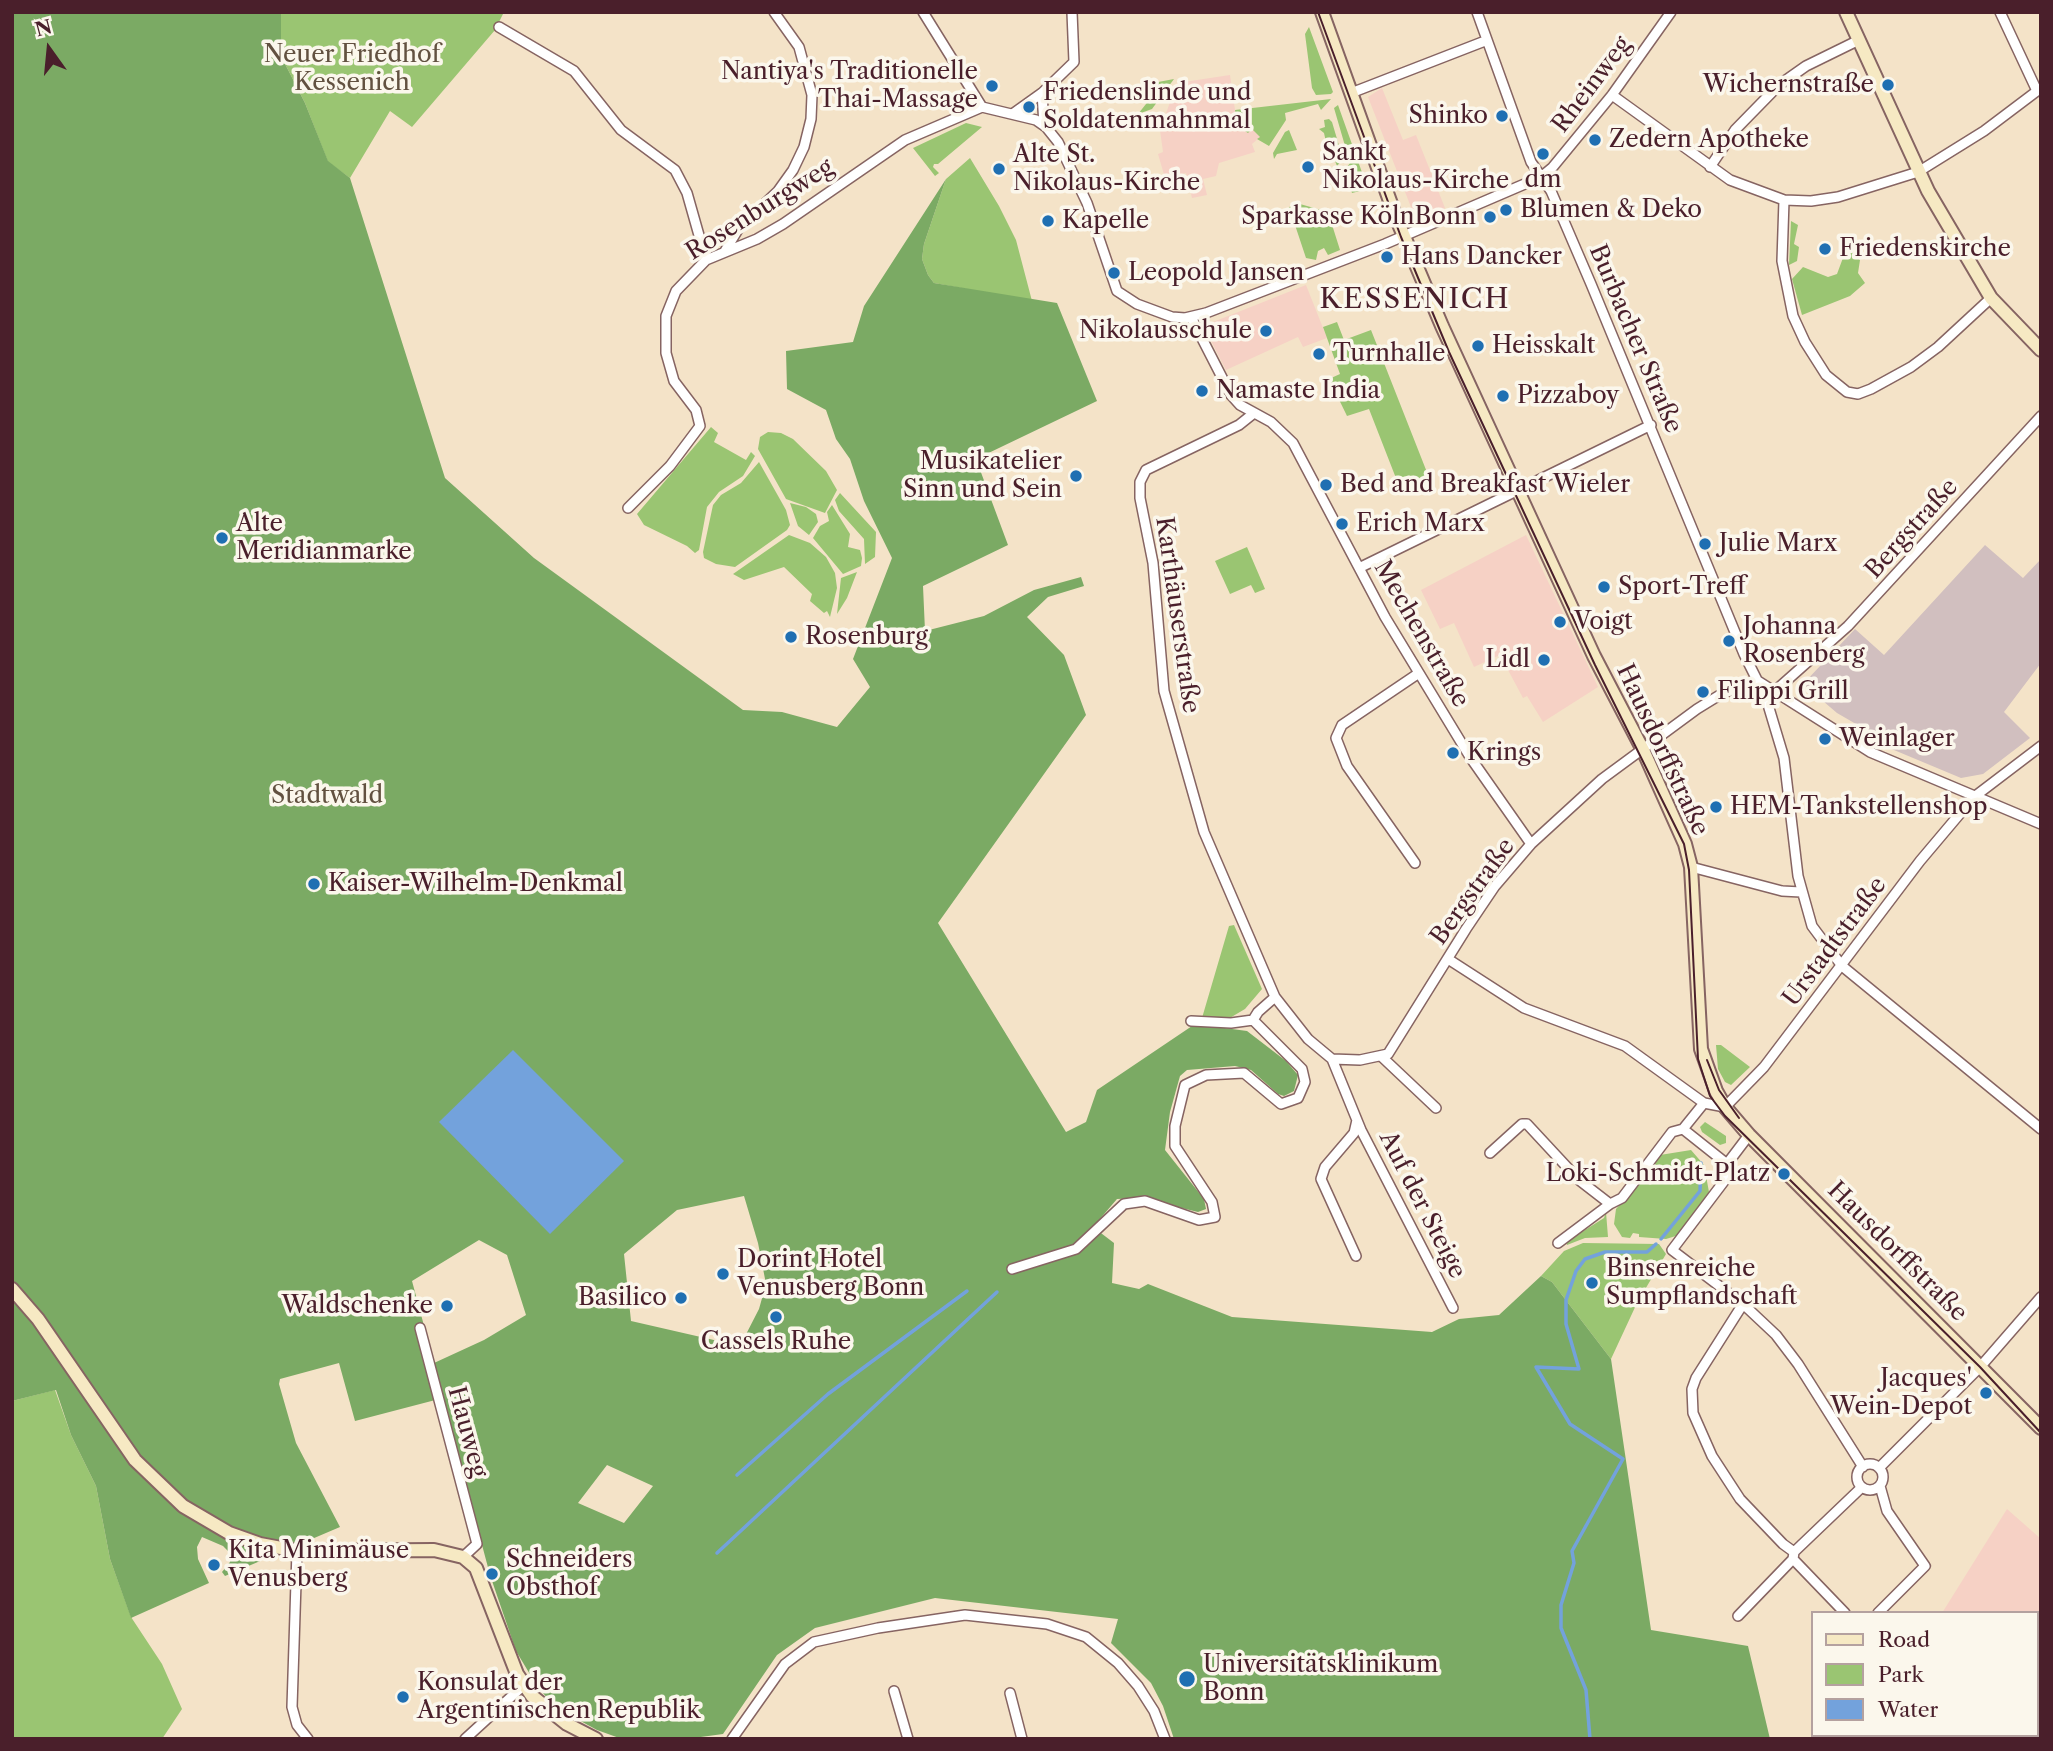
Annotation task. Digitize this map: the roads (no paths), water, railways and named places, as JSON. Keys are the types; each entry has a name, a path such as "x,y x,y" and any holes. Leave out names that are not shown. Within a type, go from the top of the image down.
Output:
{"main road":[{"name":"Hausdorffstraße","path":"1322,12 1404,236 1517,491 1680,831 1691,867 1701,1049 1709,1075 1725,1107 1749,1135 2041,1428"},
{"path":"1846,12 1918,172 1991,298 2041,350"},
{"path":"12,1289 38,1319 135,1460 169,1494 229,1533 260,1544 297,1551 434,1550 463,1557 476,1568 524,1685 549,1711 596,1739"}],"street":[{"path":"725,251 739,228 778,191 793,170 804,147 811,119 812,96 799,47 774,12"},
{"path":"923,12 983,107 1014,113 1044,125 1058,142 1077,179 1117,291 1137,304 1172,317 1191,317 1404,236 1541,177"},
{"path":"1014,113 1042,93 1074,62 1072,12"},
{"name":"Burbacher Straße","path":"1477,12 1485,41 1531,162 1551,191 1651,425 1744,654 1758,681 1784,758 1801,892 1812,926 1842,966 2041,1129"},
{"name":"Rheinweg","path":"1541,177 1552,168 1612,95 1671,12"},
{"path":"1612,95 1730,180 1784,200 1839,197 1918,172 1984,131 2039,90 2000,12"},
{"path":"499,27 574,71 621,130 675,170 687,193 706,260"},
{"path":"1710,167 1735,130 1779,85 1806,66 1859,40"},
{"path":"1351,93 1485,41"},
{"path":"1042,93 1044,125"},
{"name":"Rosenburgweg","path":"628,508 670,466 700,426 696,410 670,372 664,329 676,291 706,260 757,239 783,224 905,140 983,107"},
{"path":"1784,200 1782,261 1793,316 1826,375 1847,391 1858,394 1911,367 1938,347 1991,298"},
{"name":"Mechenstraße","path":"1191,317 1226,388 1240,405 1271,422 1293,443 1361,567 1385,617 1470,757 1531,844"},
{"name":"Karthäuserstraße","path":"1254,413 1239,425 1153,465 1143,475 1140,491 1153,563 1161,668 1171,720 1204,832 1275,997"},
{"name":"Bergstraße","path":"1776,690 1848,626 2041,416"},
{"path":"1361,567 1651,425"},
{"path":"1415,863 1347,766 1336,738 1342,726 1419,673"},
{"path":"1758,681 1870,752 2041,824"},
{"name":"Bergstraße","path":"1382,1057 1394,1048 1495,886 1531,844 1602,779 1723,693 1758,681"},
{"name":"Urstadtstraße","path":"1725,1107 1759,1072 1920,860 1974,797 2041,746"},
{"path":"1691,867 1782,891 1801,892"},
{"path":"1448,958 1524,1008 1625,1046 1704,1103 1725,1107"},
{"path":"1253,1020 1275,997 1308,1039 1332,1059 1382,1057 1436,1108"},
{"path":"1191,1021 1231,1023 1253,1020"},
{"path":"1012,1269 1076,1249 1124,1204 1145,1201 1199,1220 1215,1217 1212,1202 1175,1146 1175,1126 1185,1084 1206,1075 1244,1073 1281,1104 1298,1098 1305,1082 1302,1069 1253,1020"},
{"name":"Auf der Steige","path":"1332,1059 1358,1118 1453,1308"},
{"path":"1558,1243 1622,1198 1672,1132 1684,1129 1704,1103"},
{"name":"Auf der Steige","path":"1356,1256 1321,1179 1325,1167 1354,1133 1358,1118"},
{"path":"1490,1153 1527,1124 1579,1180 1611,1204"},
{"path":"1684,1129 1727,1164"},
{"path":"1749,1135 1727,1164 1728,1176 1672,1250 1742,1304 1786,1348 1863,1466"},
{"path":"1879,1468 1981,1366 2041,1297"},
{"path":"1742,1304 1696,1378 1692,1389 1693,1413 1709,1450 1735,1493 1844,1611"},
{"name":"Hauweg","path":"420,1328 477,1544 463,1557"},
{"path":"1863,1466 1873,1465 1879,1468 1883,1477 1880,1486 1887,1511 1925,1566 1880,1611"},
{"path":"1863,1466 1857,1477 1862,1487 1871,1490 1880,1486"},
{"path":"1738,1615 1862,1487"},
{"path":"297,1551 292,1707 297,1725 308,1739"},
{"path":"732,1739 785,1664 814,1642 877,1628 965,1615 1047,1624 1086,1637 1118,1663 1138,1686 1154,1711 1165,1739"},
{"path":"465,1739 524,1685"},
{"path":"894,1691 905,1738"},
{"path":"1010,1693 1022,1739"}],"water":[{"path":"513,1050 624,1161 550,1234 439,1122"}],"waterway":[{"path":"1661,1239 1700,1191 1701,1163"},
{"path":"1590,1739 1586,1690 1561,1628 1561,1605 1574,1563 1572,1551 1623,1459 1570,1424 1536,1367 1579,1369 1566,1324 1566,1300 1576,1271 1585,1259 1605,1252 1647,1252 1656,1244"},
{"path":"737,1475 828,1394 967,1291"},
{"path":"717,1553 997,1292"}],"tram line":[{"path":"1318,12 1401,237 1449,352 1595,665 1684,844 1689,870 1698,1059 1710,1096 1725,1116 1980,1367 2041,1433"},
{"path":"1707,1060 1719,1090 1739,1118"}],"place":[{"name":"Wichernstraße","path":"1888,85"},
{"name":"Nantiya's Traditionelle Thai-Massage","path":"992,86"},
{"name":"Friedenslinde und Soldatenmahnmal","path":"1029,107"},
{"name":"Shinko","path":"1502,116"},
{"name":"Zedern Apotheke","path":"1595,140"},
{"name":"dm","path":"1543,154"},
{"name":"Sankt Nikolaus-Kirche","path":"1308,167"},
{"name":"Alte St. Nikolaus-Kirche","path":"999,169"},
{"name":"Blumen & Deko","path":"1506,210"},
{"name":"Sparkasse KölnBonn","path":"1490,217"},
{"name":"Kapelle","path":"1048,221"},
{"name":"Friedenskirche","path":"1825,249"},
{"name":"Hans Dancker","path":"1387,257"},
{"name":"Leopold Jansen","path":"1114,273"},
{"name":"Nikolausschule","path":"1266,331"},
{"name":"Heisskalt","path":"1478,346"},
{"name":"Turnhalle","path":"1319,354"},
{"name":"Namaste India","path":"1202,391"},
{"name":"Pizzaboy","path":"1503,396"},
{"name":"Musikatelier Sinn und Sein","path":"1076,476"},
{"name":"Bed and Breakfast Wieler","path":"1326,485"},
{"name":"Erich Marx","path":"1342,524"},
{"name":"Alte Meridianmarke","path":"222,538"},
{"name":"Julie Marx","path":"1705,544"},
{"name":"Sport-Treff","path":"1604,587"},
{"name":"Voigt","path":"1560,622"},
{"name":"Rosenburg","path":"791,637"},
{"name":"Johanna Rosenberg","path":"1729,641"},
{"name":"Lidl","path":"1544,660"},
{"name":"Filippi Grill","path":"1703,692"},
{"name":"Weinlager","path":"1825,739"},
{"name":"Krings","path":"1453,753"},
{"name":"HEM-Tankstellenshop","path":"1716,807"},
{"name":"Kaiser-Wilhelm-Denkmal","path":"314,884"},
{"name":"Loki-Schmidt-Platz","path":"1784,1174"},
{"name":"Dorint Hotel Venusberg Bonn","path":"723,1274"},
{"name":"Binsenreiche Sumpflandschaft","path":"1592,1283"},
{"name":"Basilico","path":"681,1298"},
{"name":"Waldschenke","path":"447,1306"},
{"name":"Cassels Ruhe","path":"776,1317"},
{"name":"Jacques' Wein-Depot","path":"1986,1393"},
{"name":"Kita Minimäuse Venusberg","path":"214,1565"},
{"name":"Schneiders Obsthof","path":"492,1574"},
{"name":"Universitätsklinikum Bonn","path":"1187,1679"},
{"name":"Konsulat der Argentinischen Republik","path":"403,1697"}],"district":[{"name":"KESSENICH","path":"1415,300"}],"park label":[{"name":"Neuer Friedhof Kessenich","path":"352,69"},
{"name":"Stadtwald","path":"327,796"}]}
